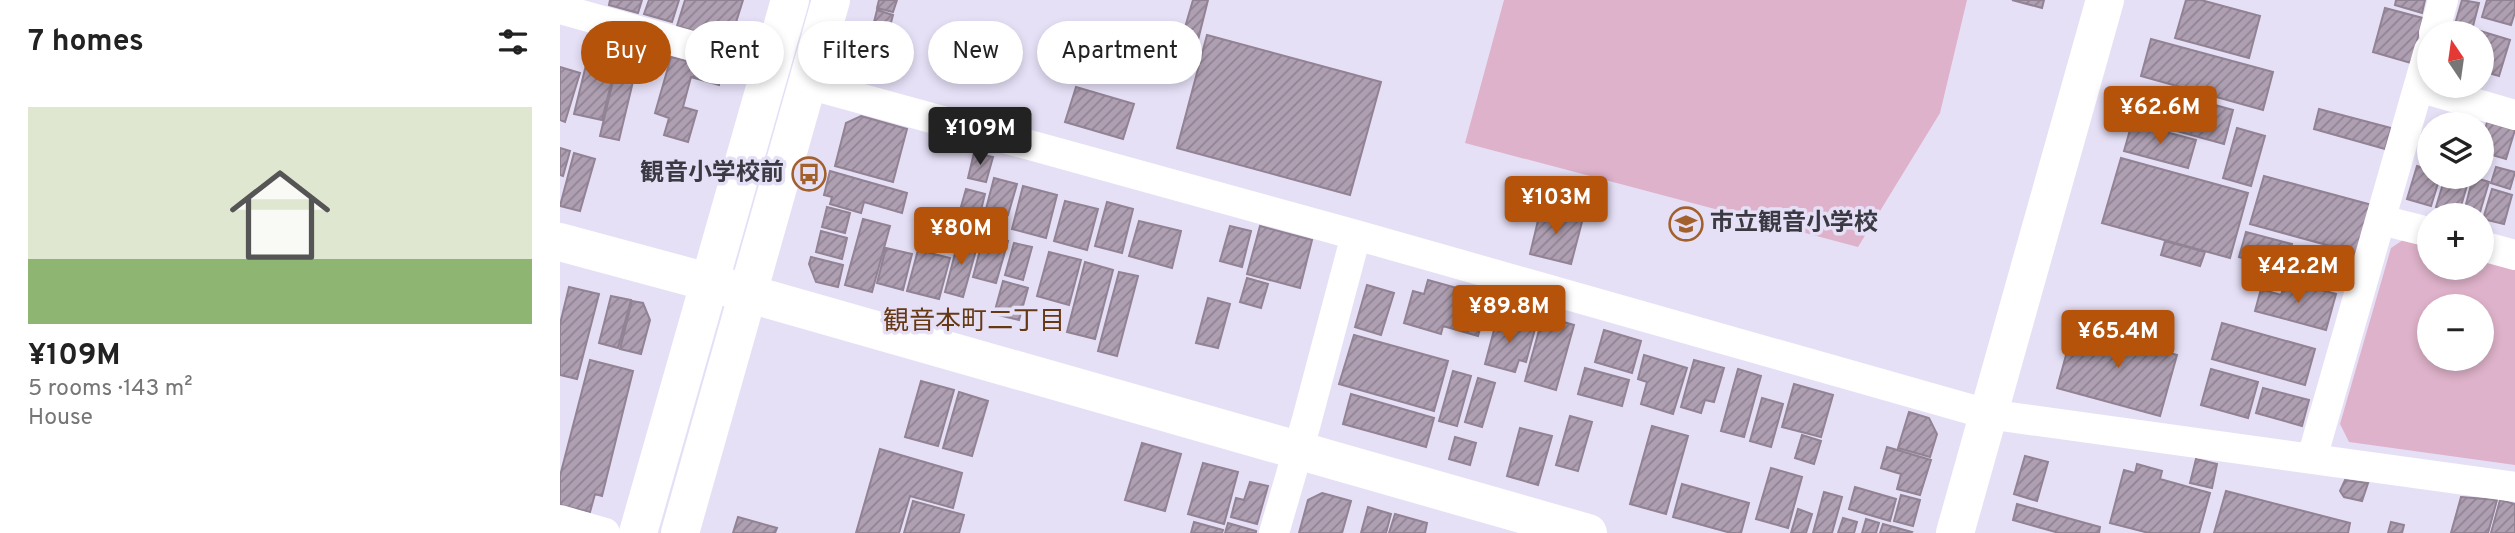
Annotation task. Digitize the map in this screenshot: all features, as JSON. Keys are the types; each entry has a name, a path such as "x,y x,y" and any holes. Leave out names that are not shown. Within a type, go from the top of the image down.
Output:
{"street":[{"path":"784,21 790,0"},
{"path":"825,21 831,0"},
{"path":"1955,533 2105,0"},
{"path":"2437,21 2443,0"},
{"path":"560,9 685,44"},
{"path":"638,533 766,84"},
{"path":"680,533 808,84 1356,234 1987,414 2515,487"},
{"path":"2312,458 2417,94"},
{"path":"2457,98 2515,115"},
{"path":"2381,220 2417,229"},
{"path":"1274,533 1356,234"},
{"path":"560,242 1299,449 1588,533"},
{"path":"2494,249 2515,255"},
{"path":"560,520 605,533"}],"shaded area":[{"path":"1504,0 1967,0 1940,113 1858,247 1465,143"},
{"path":"2409,236 2417,238 2417,280 2494,280 2494,260 2515,266 2515,465 2349,442 2340,424 2391,248"}],"building":[{"path":"610,0 642,0 638,13 609,5"},
{"path":"649,0 679,0 672,22 644,14"},
{"path":"685,0 743,0 736,21 685,21 685,28 677,26"},
{"path":"879,0 897,0 893,12 877,8"},
{"path":"1193,0 1208,0 1202,24 1202,21 1187,21"},
{"path":"2012,0 2044,0 2042,8"},
{"path":"2186,0 2201,0 2260,16 2249,58 2175,38"},
{"path":"2396,0 2425,0 2422,13 2395,5"},
{"path":"2462,0 2479,3 2474,21 2456,21"},
{"path":"2487,0 2515,0 2511,25 2482,17"},
{"path":"2385,8 2423,18 2422,21 2417,21 2417,40 2411,63 2373,52"},
{"path":"877,10 893,15 891,21 874,21"},
{"path":"1207,35 1381,82 1350,195 1177,148 1194,84 1202,84 1202,54"},
{"path":"2494,35 2510,40 2499,76 2494,75"},
{"path":"2151,39 2273,72 2263,110 2141,76"},
{"path":"671,57 685,61 685,84 689,84 683,107 697,111 688,142 664,135 669,118 655,113 663,84 671,84"},
{"path":"560,67 580,73 565,122 560,120"},
{"path":"581,84 611,84 602,120 574,114"},
{"path":"612,84 632,84 619,140 600,136"},
{"path":"1076,87 1134,104 1123,139 1065,122"},
{"path":"2164,91 2233,110 2224,144 2155,125"},
{"path":"2319,109 2391,128 2385,149 2314,129"},
{"path":"861,116 907,129 893,182 835,166 846,123"},
{"path":"2132,123 2196,140 2188,168 2124,151"},
{"path":"2494,124 2515,130 2506,159 2494,156"},
{"path":"2237,128 2265,136 2251,186 2223,178"},
{"path":"560,148 570,151 563,176 560,175"},
{"path":"574,153 595,159 580,211 560,206"},
{"path":"974,153 993,157 986,182 968,178"},
{"path":"2121,158 2248,193 2230,258 2102,223"},
{"path":"2417,166 2417,189 2436,189 2432,203 2407,199"},
{"path":"2496,167 2515,172 2510,189 2494,184"},
{"path":"830,171 907,193 902,213 864,202 861,213 830,204 832,197 824,195"},
{"path":"2264,176 2372,205 2356,264 2331,257 2334,247 2250,224"},
{"path":"994,178 1017,184 1008,215 986,209"},
{"path":"1023,186 1057,195 1046,238 1012,229"},
{"path":"966,189 985,194 977,226 957,221"},
{"path":"2441,189 2466,189 2462,203 2437,203"},
{"path":"2470,189 2487,189 2483,203 2466,203"},
{"path":"2492,189 2512,195 2504,224 2494,222 2494,203 2488,203"},
{"path":"1065,201 1098,209 1087,250 1054,241"},
{"path":"1107,202 1133,209 1122,253 1095,246"},
{"path":"827,207 850,213 845,233 822,227"},
{"path":"1541,208 1583,218 1571,264 1530,254"},
{"path":"863,219 890,226 872,292 845,285"},
{"path":"928,221 947,225 940,251 921,247"},
{"path":"1139,221 1181,231 1172,268 1129,256"},
{"path":"1230,226 1251,231 1242,267 1220,261"},
{"path":"1260,226 1312,240 1300,288 1247,274"},
{"path":"821,231 847,238 842,259 816,252"},
{"path":"2246,232 2292,244 2285,270 2239,257"},
{"path":"984,235 1008,241 996,283 973,277"},
{"path":"959,238 978,243 963,297 945,292"},
{"path":"2165,241 2205,252 2200,266 2161,255"},
{"path":"1014,243 1032,247 1023,280 1005,275"},
{"path":"886,248 912,254 903,290 877,283"},
{"path":"2298,248 2344,261 2338,283 2291,270"},
{"path":"918,250 950,258 939,299 907,291"},
{"path":"1049,252 1081,260 1069,305 1037,296"},
{"path":"811,257 843,265 838,287 816,282 809,264"},
{"path":"1085,262 1113,270 1095,339 1067,332"},
{"path":"1119,272 1138,276 1117,356 1098,351"},
{"path":"1247,278 1268,284 1261,308 1240,302"},
{"path":"1428,280 1489,297 1478,336 1443,326 1441,334 1404,323 1413,291 1424,294"},
{"path":"2286,280 2336,294 2326,330 2255,311 2261,289 2281,295"},
{"path":"1003,281 1028,288 1019,320 994,314"},
{"path":"1367,285 1394,293 1381,335 1355,327"},
{"path":"569,287 599,294 577,379 560,375 560,324"},
{"path":"611,296 631,300 618,348 599,343"},
{"path":"1208,298 1230,304 1218,348 1196,343"},
{"path":"632,301 643,303 650,320 641,354 620,349"},
{"path":"1543,316 1574,325 1556,390 1525,381"},
{"path":"1497,319 1535,329 1526,362 1519,360 1515,372 1485,364"},
{"path":"2222,323 2315,349 2305,385 2212,359"},
{"path":"2074,326 2120,339 2124,326 2148,332 2144,346 2177,355 2160,416 2057,388"},
{"path":"1604,330 1641,341 1632,373 1595,362"},
{"path":"1354,335 1448,361 1434,411 1339,384"},
{"path":"1644,355 1687,368 1673,414 1641,404 1647,382 1638,379"},
{"path":"590,360 633,371 602,496 595,494 590,512 560,505 560,476"},
{"path":"1694,360 1724,368 1714,402 1705,400 1701,413 1681,407"},
{"path":"1585,368 1629,380 1622,406 1578,394"},
{"path":"1738,369 1761,376 1744,437 1721,431"},
{"path":"2211,369 2258,382 2248,418 2201,405"},
{"path":"1453,371 1471,376 1457,426 1439,421"},
{"path":"1478,378 1495,383 1482,427 1465,422"},
{"path":"921,381 954,390 938,446 905,437"},
{"path":"1794,384 1833,395 1821,437 1782,427"},
{"path":"2263,388 2309,400 2302,426 2256,413"},
{"path":"959,392 988,401 972,456 943,448"},
{"path":"1351,394 1434,418 1426,447 1343,424"},
{"path":"1762,398 1783,404 1771,447 1750,441"},
{"path":"1909,412 1929,418 1937,434 1930,457 1898,448"},
{"path":"1570,416 1592,422 1578,471 1556,465"},
{"path":"1652,426 1688,436 1666,514 1630,504"},
{"path":"1520,428 1552,436 1538,485 1507,476"},
{"path":"1802,435 1821,441 1814,464 1795,458"},
{"path":"1455,437 1476,443 1470,465 1449,459"},
{"path":"1142,443 1181,454 1165,511 1125,500"},
{"path":"1887,447 1931,460 1920,495 1897,489 1901,474 1881,468"},
{"path":"880,449 962,473 953,508 910,496 899,533 856,533"},
{"path":"2025,456 2048,462 2037,501 2014,494"},
{"path":"2196,459 2217,464 2212,488 2190,483"},
{"path":"1203,463 1238,472 1224,524 1188,514"},
{"path":"2137,464 2162,471 2160,479 2210,493 2199,533 2149,533 2110,523 2124,470 2135,473"},
{"path":"1771,468 1802,477 1788,528 1756,519"},
{"path":"2345,480 2368,483 2362,501 2344,497 2340,491"},
{"path":"1250,482 1268,486 1257,524 1231,517 1236,498 1244,500"},
{"path":"1682,484 1749,503 1741,533 1731,533 1673,517"},
{"path":"1855,487 1896,499 1890,521 1849,509"},
{"path":"2226,491 2350,523 2348,533 2214,533"},
{"path":"1824,492 1842,497 1832,533 1813,533"},
{"path":"1322,493 1351,501 1342,533 1299,533 1308,500"},
{"path":"1901,495 1920,500 1913,526 1894,521"},
{"path":"2461,497 2497,500 2488,533 2451,533"},
{"path":"2500,500 2515,504 2515,533 2491,533"},
{"path":"913,501 964,515 959,533 904,533"},
{"path":"2017,504 2100,527 2099,533 2059,533 2013,520"},
{"path":"1368,507 1391,514 1386,533 1361,533"},
{"path":"1798,509 1812,514 1806,533 1791,533"},
{"path":"1395,514 1427,523 1425,533 1389,533"},
{"path":"738,517 777,528 775,533 733,533"},
{"path":"1843,518 1857,522 1854,533 1838,533"},
{"path":"1866,519 1879,523 1876,533 1862,533"},
{"path":"1194,522 1223,530 1222,533 1191,533"},
{"path":"2391,522 2404,525 2402,533 2388,533"},
{"path":"1228,523 1256,531 1256,533 1225,533"},
{"path":"1883,524 1912,532 1880,533"}],"place":[{"name":"観音小学校前","path":"809,174"},
{"name":"市立観音小学校","path":"1686,224"}],"district":[{"name":"観音本町二丁目","path":"974,322"}]}
